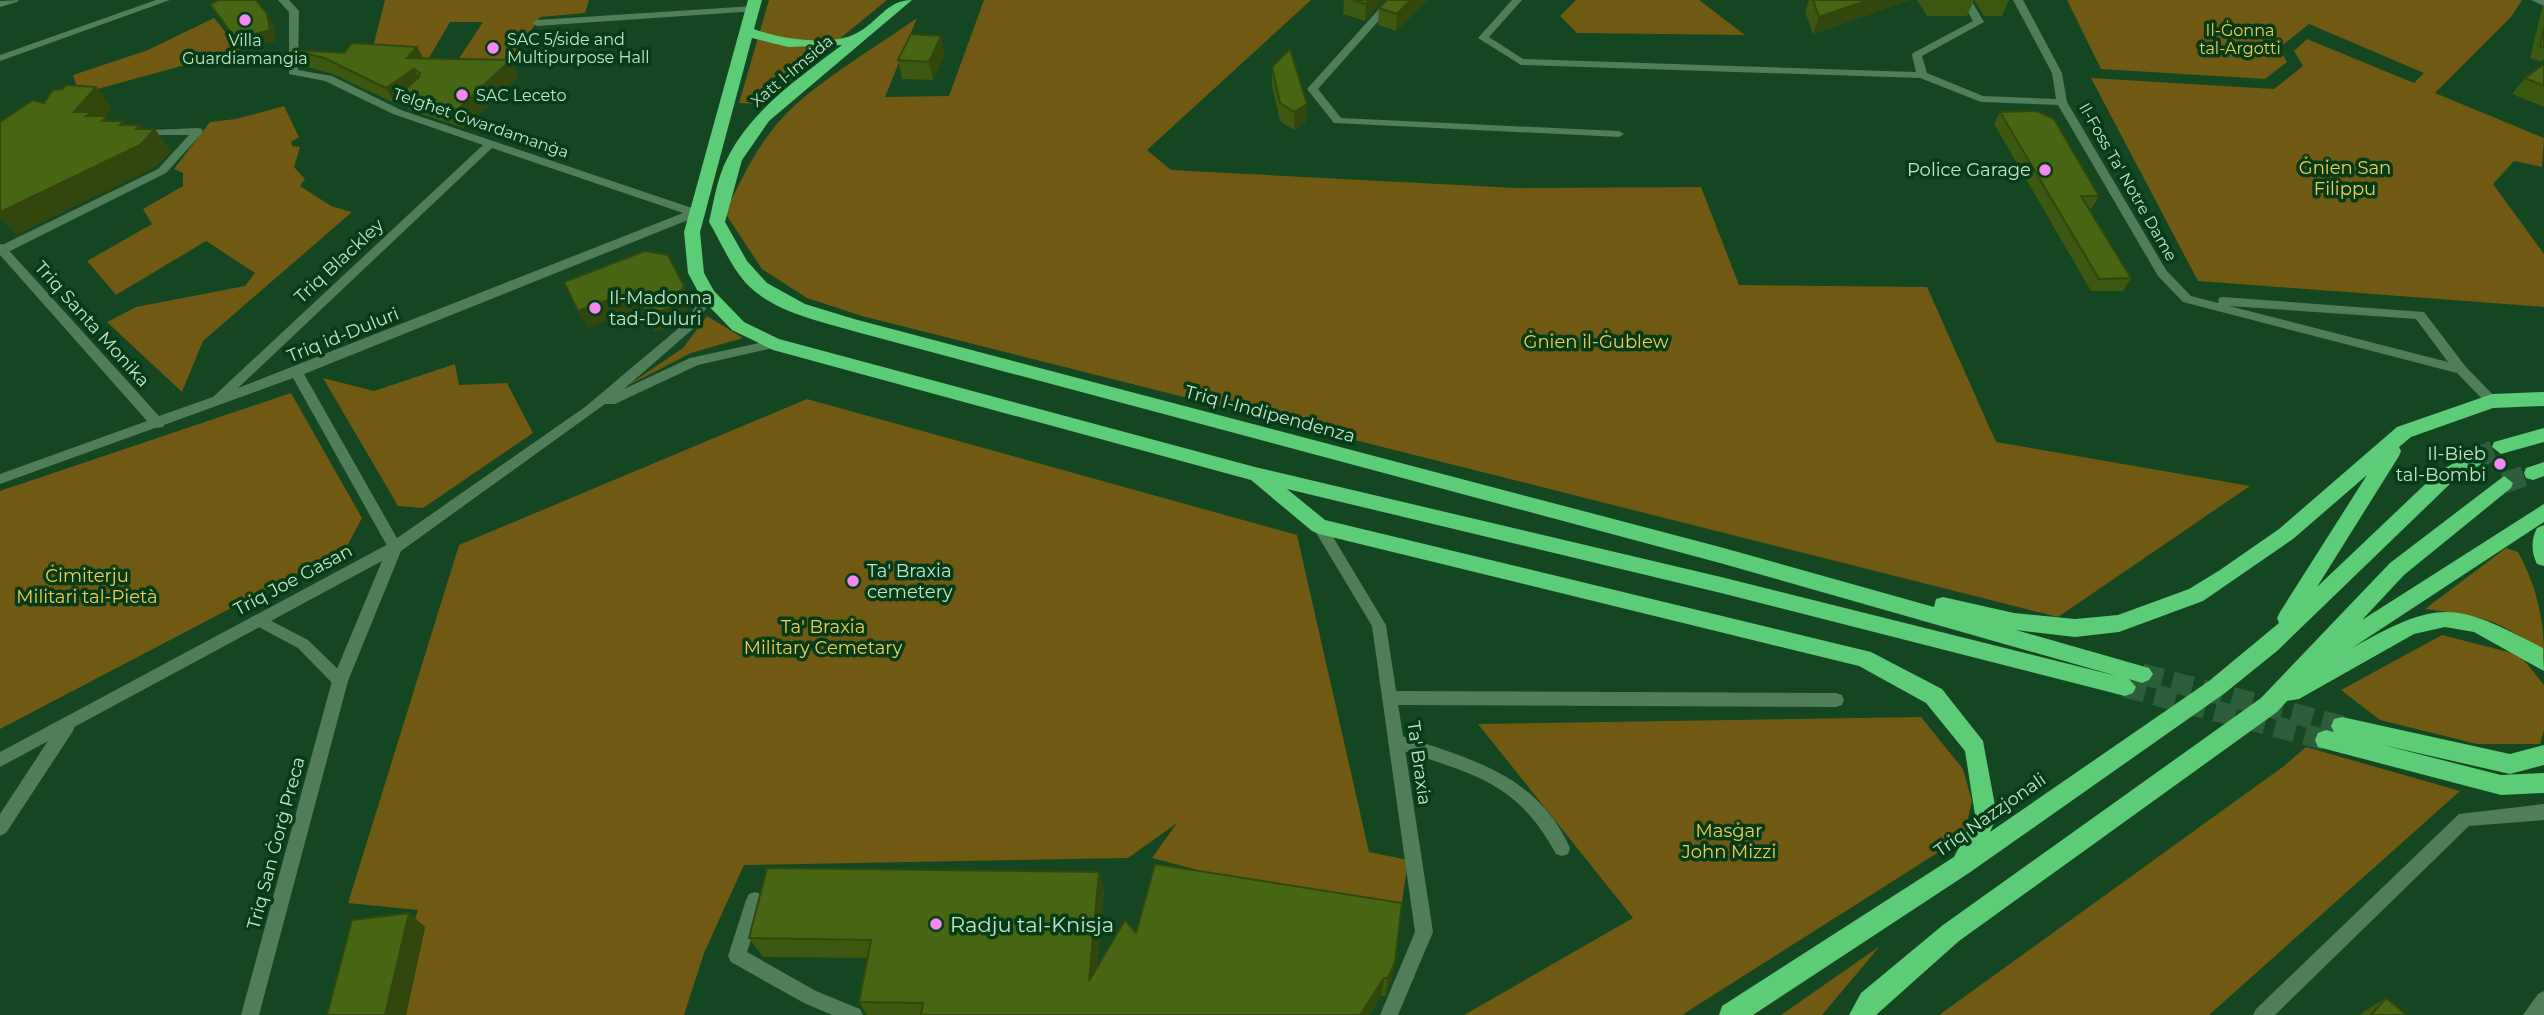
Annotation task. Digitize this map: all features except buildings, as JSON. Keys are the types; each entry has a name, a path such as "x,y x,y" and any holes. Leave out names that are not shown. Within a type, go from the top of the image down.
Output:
{"highway":[{"name":"Xatt l-Imsida","path":"809,312 775,296 751,278 717,222 734,159 753,130 772,110 905,0"},
{"name":"Xatt l-Imsida","path":"754,4 719,139 694,213 692,232 696,273 708,295 738,326 773,344"},
{"path":"747,32 772,43 802,44 863,37"},
{"name":"Triq l-Indipendenza","path":"809,312 1720,555"},
{"path":"773,344 1255,474 1721,585 2125,687"},
{"path":"1720,555 2014,621 2075,628 2119,623 2196,595 2227,576 2286,534 2404,432 2492,401 2544,399"},
{"name":"Triq Nazzjonali","path":"2270,645 2404,432"},
{"path":"2501,447 2544,435"},
{"name":"Triq Nazzjonali","path":"1731,1015 1961,865 2217,687 2270,645 2445,477 2474,459"},
{"path":"1255,474 1320,526 1864,658 1934,696 1975,748 1986,816 1961,865"},
{"path":"2269,705 2397,569 2504,483"},
{"path":"2304,669 2544,512"},
{"path":"2544,533 2544,558"},
{"path":"1720,555 2142,674"},
{"path":"1861,1015 1870,1002 1951,933 2269,705 2410,626 2445,619 2478,624 2536,654 2544,662"},
{"path":"2544,755 2510,764 2334,733 2501,785 2544,783"}],"street":[{"path":"0,58 164,0"},
{"name":"Telgħet Gwardamanġa","path":"283,0 294,11 293,72 328,78 490,144 694,213"},
{"path":"1392,0 1312,89 1338,121 1619,134"},
{"path":"1517,0 1483,38 1521,62 1922,75 1981,99 2062,102"},
{"path":"1922,75 1917,55 1979,22 1966,0"},
{"name":"Il-Foss Ta' Notre Dame","path":"2018,0 2057,73 2062,102 2162,273 2187,299"},
{"path":"2536,0 2544,3"},
{"path":"537,23 754,4"},
{"path":"1,249 162,172 198,131 155,132"},
{"name":"Triq Blackley","path":"212,405 490,144"},
{"name":"Triq id-Duluri","path":"0,479 212,405 694,213"},
{"name":"Triq Santa Monika","path":"1,249 158,424"},
{"name":"Triq Joe Gasan","path":"0,760 396,547 590,410 690,325 708,295"},
{"path":"2187,299 2420,315 2461,370 2492,401"},
{"path":"2187,299 2461,370"},
{"name":"Triq Joe Gasan","path":"590,410 695,361 773,344"},
{"path":"296,372 396,547"},
{"name":"Ta' Braxia","path":"1320,526 1379,625 1424,932 1389,1015"},
{"name":"Triq San Ġorġ Preca","path":"250,1015 340,681 396,547"},
{"path":"260,621 303,644 340,681"},
{"path":"1390,698 1836,700"},
{"path":"0,828 67,726"},
{"path":"1396,741 1482,770 1514,786 1555,831 1562,848"},
{"path":"2262,1015 2465,819 2544,812"},
{"path":"755,900 737,956 810,997 854,1015"},
{"path":"2532,1015 2544,1000"}],"green space":[{"path":"385,0 589,0 585,13 540,17 507,66 448,75 483,22 450,22 426,63 371,55"},
{"path":"769,0 887,0 760,104 739,103"},
{"name":"Ġnien il-Ġublew","path":"984,0 1311,0 1147,150 1171,170 1516,188 1701,187 1739,285 1927,287 1996,442 2250,486 2058,617 862,316 807,298 762,269 725,213 754,157 776,125 824,82 917,18 885,97 949,96"},
{"path":"1576,0 1699,0 1745,35 1577,33 1560,16"},
{"name":"Ġnien San Filippu","path":"2067,0 2522,0 2511,17 2435,93 2544,138 2542,167 2514,161 2493,184 2544,254 2544,307 2198,281 2091,78 2274,89 2303,66 2294,51 2307,39 2414,83 2424,73 2309,24 2279,48 2287,62 2265,79 2101,69"},
{"path":"214,18 240,50 79,94 73,75 148,50"},
{"path":"284,106 299,137 291,142 292,146 300,147 294,167 305,179 300,186 331,206 352,212 203,341 182,392 107,322 136,307 245,286 255,273 206,241 116,295 87,261 152,224 143,209 183,186 183,173 174,169 210,122 236,119"},
{"path":"707,316 743,338 691,353 627,386 683,348"},
{"path":"455,364 459,385 507,383 533,433 423,508 398,506 323,378 374,391"},
{"name":"Ċimiterju Militari tal-Pietà","path":"291,393 362,518 346,548 0,729 0,491"},
{"name":"Ta' Braxia Military Cemetary","path":"807,399 1297,535 1369,852 1408,860 1399,923 1152,858 1177,823 1128,858 744,865 704,953 684,1015 406,1015 425,927 412,928 418,910 348,903 459,545"},
{"path":"2506,548 2518,552 2534,589 2541,615 2544,655 2502,626 2475,617 2425,609"},
{"path":"2442,635 2520,655 2544,685 2544,730 2540,744 2477,744 2380,720 2341,690"},
{"name":"Masġar John Mizzi","path":"1921,717 1963,769 1972,801 1964,836 1682,1015 1464,1015 1633,918 1478,724"},
{"path":"2306,747 2460,791 2209,1015 1939,1015 2284,766"},
{"path":"1880,946 1822,1015 1781,1015"}],"tunnel":[{"path":"2474,459 2501,447"},
{"path":"2504,483 2533,473"},
{"path":"2142,674 2342,726"},
{"path":"2125,687 2326,740"}],"place":[{"name":"Villa Guardiamangia","path":"245,20"},
{"name":"SAC 5/side and Multipurpose Hall","path":"493,48"},
{"name":"SAC Leceto","path":"462,95"},
{"name":"Police Garage","path":"2045,170"},
{"name":"Il-Madonna tad-Duluri","path":"595,308"},
{"name":"Il-Bieb tal-Bombi","path":"2500,464"},
{"name":"Ta' Braxia cemetery","path":"853,581"},
{"name":"Radju tal-Knisja","path":"936,924"}],"park label":[{"name":"Il-Ġonna tal-Argotti","path":"2240,39"}]}
